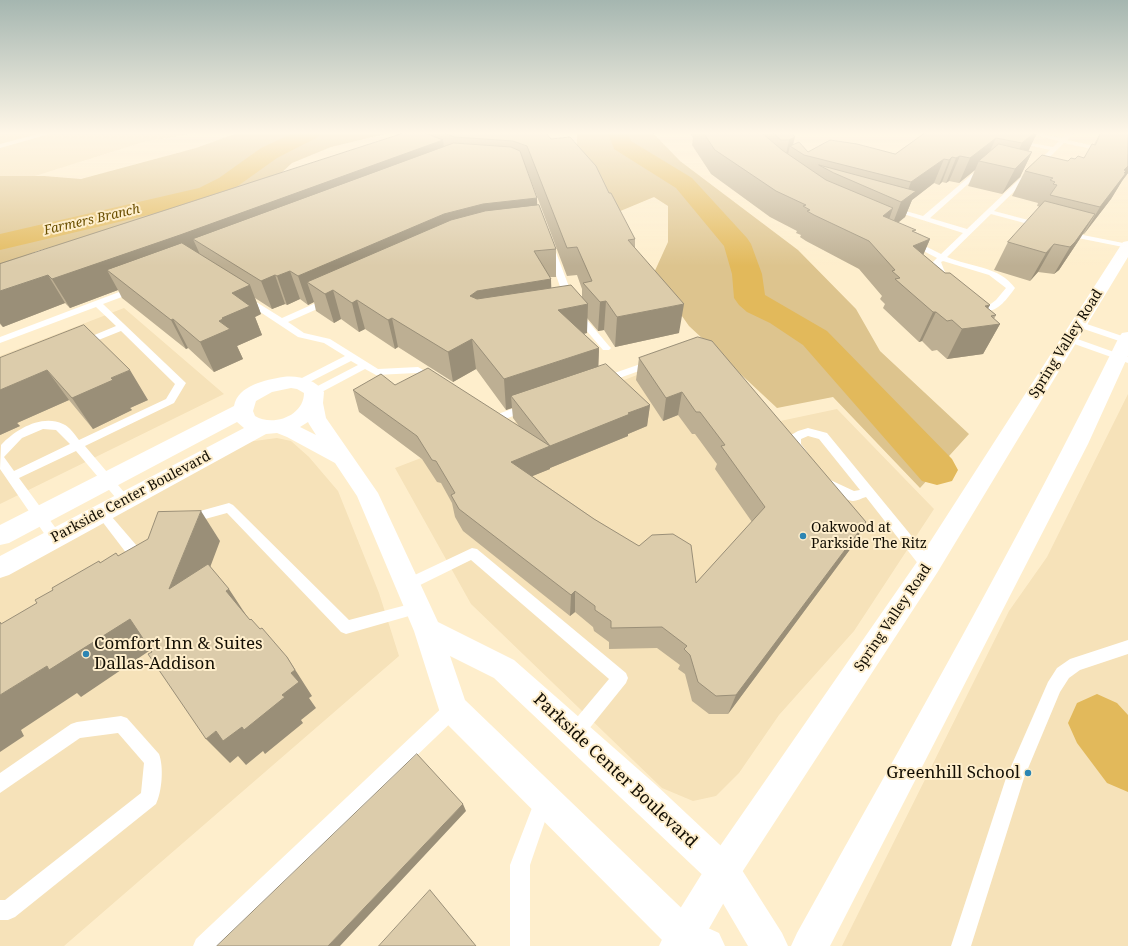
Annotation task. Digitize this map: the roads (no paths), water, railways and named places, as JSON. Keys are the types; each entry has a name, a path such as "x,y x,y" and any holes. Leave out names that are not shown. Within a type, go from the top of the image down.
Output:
{"main road":[{"name":"Spring Valley Road","path":"689,943 723,870 928,566 1128,246"},
{"path":"810,946 1024,547 1126,347"},
{"path":"341,457 294,432 246,420 242,414 248,398 267,386 291,382 310,393 316,419 367,493 423,619 453,709 689,943"},
{"name":"Parkside Center Boulevard","path":"0,568 125,500 270,426 302,417 310,393"},
{"name":"Parkside Center Boulevard","path":"0,536 243,410"},
{"name":"Parkside Center Boulevard","path":"423,619 504,669 723,870 769,946"}],"lane":[{"path":"924,219 972,177"},
{"path":"951,291 942,279 937,262 990,212 1021,177"},
{"path":"886,208 969,232"},
{"path":"990,212 1054,230 1128,246"},
{"path":"546,235 569,310 606,348"},
{"path":"907,241 942,258 993,274 1006,282 1011,288 996,307 981,311 965,305"},
{"path":"0,340 146,284"},
{"path":"235,292 300,335 327,341 376,372 418,370 444,386"},
{"path":"281,322 338,296"},
{"path":"13,476 170,401 181,383 97,303"},
{"path":"72,348 122,327"},
{"path":"1074,331 1126,347"},
{"path":"1074,331 1126,347"},
{"path":"310,393 351,357"},
{"path":"592,384 664,359"},
{"path":"310,393 365,366"},
{"path":"477,406 497,418 541,403"},
{"path":"0,454 7,443 24,432 45,424 61,427 125,500"},
{"path":"810,462 795,444 795,438 807,431 816,432 823,436 928,566"},
{"path":"0,460 13,476 55,538"},
{"path":"820,474 830,486 841,492 853,496 869,492"},
{"path":"177,523 229,508 346,628 423,619"},
{"path":"102,513 132,550"},
{"path":"119,558 145,543"},
{"path":"407,585 472,553 620,678 574,734"},
{"path":"961,946 1015,778 1054,687 1063,673 1075,664 1128,647"},
{"path":"203,946 453,709"},
{"path":"0,784 77,730 121,724 153,760 150,798 8,910 0,910"},
{"path":"520,946 522,915 520,865 544,798"}],"waterway":[{"name":"Farmers Branch","path":"0,242 207,194 235,177"},
{"path":"675,177 684,183 737,244 747,274 750,298 758,305 781,316 815,338 937,470"},
{"path":"1097,723 1128,762"}],"place":[{"name":"Oakwood at Parkside The Ritz","path":"803,536"},
{"name":"Comfort Inn & Suites Dallas-Addison","path":"86,654"},
{"name":"Greenhill School","path":"1028,773"}]}
